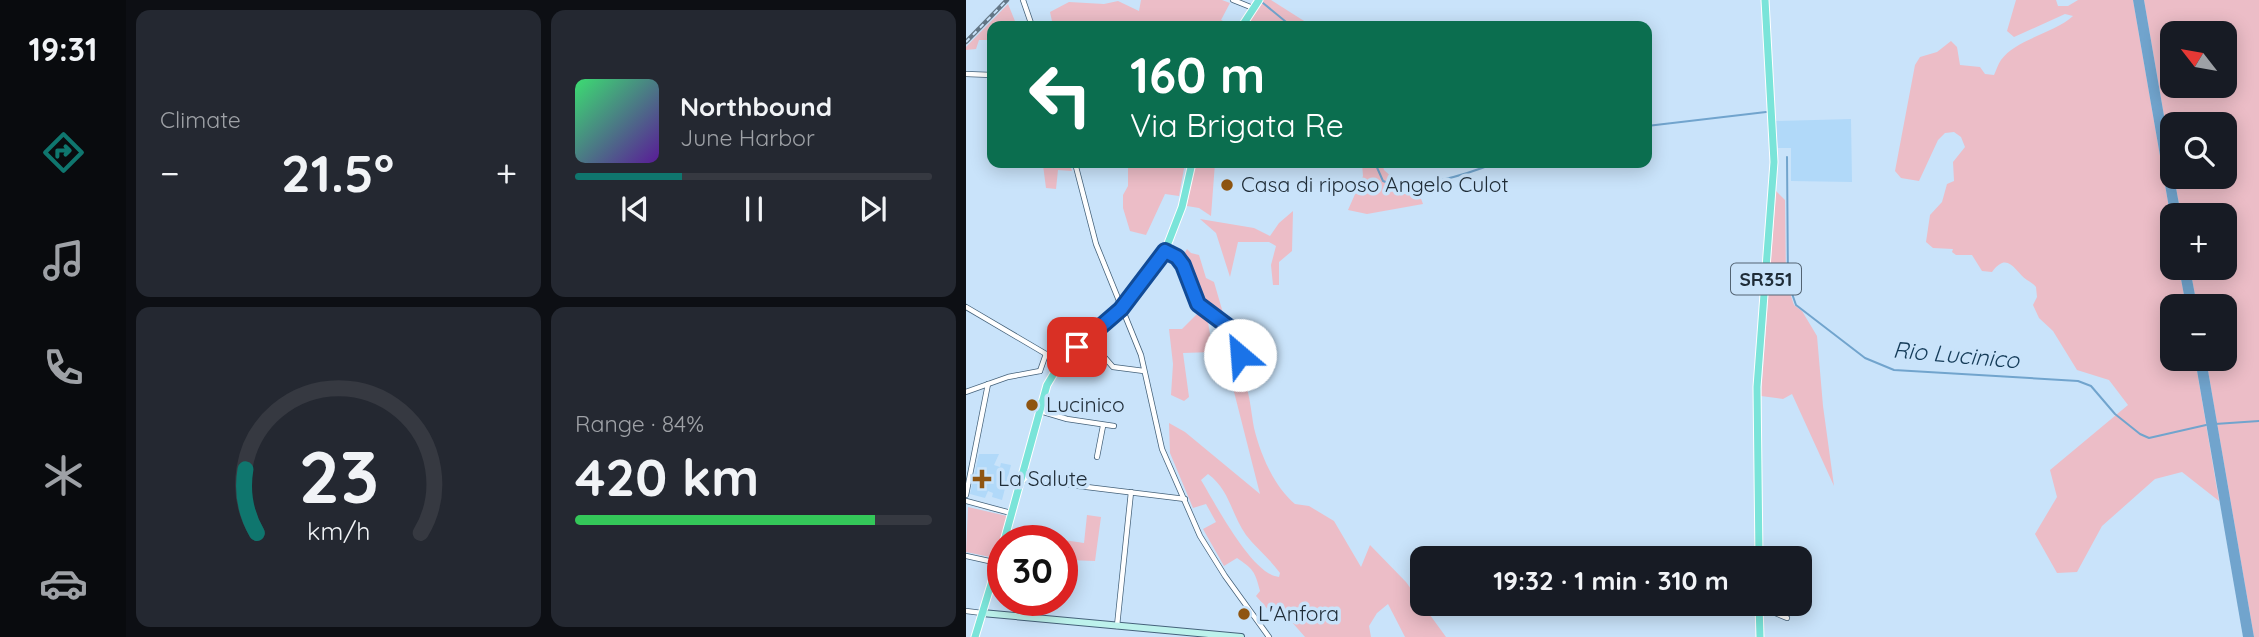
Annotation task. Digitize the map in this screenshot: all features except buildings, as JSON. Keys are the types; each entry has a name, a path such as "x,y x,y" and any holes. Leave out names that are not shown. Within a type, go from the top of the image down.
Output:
{"main road":[{"name":"SR351","path":"1759,546 1757,387 1774,162 1765,0"},
{"path":"1245,21 1256,4"},
{"path":"1008,525 1039,411 1052,376 1062,360 1121,309 1165,251 1182,207 1191,168"},
{"path":"975,637 987,597"},
{"path":"1759,616 1760,637"}],"street":[{"path":"1023,0 1030,21"},
{"path":"1233,0 1256,4"},
{"path":"966,74 987,75"},
{"path":"1076,168 1096,244 1141,355 1162,449 1200,536 1269,637"},
{"path":"1165,251 1177,257 1183,265 1198,304 1230,328 1240,355"},
{"path":"966,307 1046,354 1062,360"},
{"path":"1077,347 1099,351 1112,367 1144,371"},
{"path":"1040,370 1046,354"},
{"path":"966,392 1007,377 1040,370 1052,376"},
{"path":"966,495 988,384"},
{"path":"1039,411 1103,426 1114,426"},
{"path":"1097,457 1103,426"},
{"path":"1020,479 1185,499"},
{"path":"1117,626 1131,492"},
{"path":"966,501 1011,513"},
{"path":"966,556 987,561"},
{"path":"966,611 1241,637"},
{"path":"1783,616 1787,618"}],"shaded area":[{"path":"1141,0 1222,0 1230,3 1221,20 1223,21 1052,21 1050,12 1069,2 1104,4 1118,1 1139,11"},
{"path":"1263,0 1271,0 1304,21 1249,21"},
{"path":"2016,0 2056,0 2058,6 2068,6 2078,0 2133,0 2160,156 2160,189 2166,189 2168,203 2160,203 2160,280 2181,280 2184,294 2160,294 2160,371 2197,371 2219,501 2182,472 2155,479 2102,526 2077,572 2057,573 2035,534 2057,497 2050,470 2128,405 2109,380 2077,370 2053,331 2039,318 2033,305 2037,297 2036,287 2011,265 2003,263 1992,272 1982,271 1972,255 1956,255 1952,252 1953,249 1933,248 1926,242 1930,215 1942,202 1947,184 1954,181 1953,162 1965,147 1961,137 1954,132 1945,133 1938,140 1919,181 1901,178 1895,171 1915,65 1920,57 1937,52 1951,41 1957,47 1960,65 1980,67 1985,74 1994,75 2000,62 2016,47 2073,16 2065,14 2014,37 2007,31"},
{"path":"2133,0 2144,0 2163,112 2160,112 2160,156"},
{"path":"2144,0 2259,0 2259,637 2254,637 2208,371 2237,371 2237,294 2195,294 2192,280 2237,280 2237,203 2179,203 2176,189 2237,189 2237,112 2163,112 2161,98 2237,98 2237,21 2160,21 2160,93"},
{"path":"1008,4 1015,21 991,21"},
{"path":"987,26 987,40 979,40 976,49 966,50"},
{"path":"1851,119 1852,182 1791,181 1791,148 1778,148 1774,121"},
{"path":"1043,168 1071,168 1072,171 1058,170 1056,189 1046,188"},
{"path":"1128,168 1184,168 1179,196 1165,194 1146,235 1130,231 1123,208 1123,195 1128,186"},
{"path":"1194,168 1215,168 1211,216 1199,208 1187,206"},
{"path":"1362,168 1383,168 1396,181 1414,180 1423,204 1367,214 1348,210 1363,176"},
{"path":"2166,189 2176,189 2179,203 2168,203"},
{"path":"1776,191 1785,200 1786,281 1794,305 1802,311 1817,336 1834,486 1792,394 1783,399 1761,396"},
{"path":"1293,211 1292,251 1279,262 1279,285 1273,285 1271,265 1276,246 1269,242 1238,242 1230,277 1216,233 1200,219 1254,228 1270,236 1279,223"},
{"path":"1187,249 1199,255 1206,278 1214,282 1223,313 1213,310 1200,300 1182,258"},
{"path":"2181,280 2192,280 2195,294 2184,294"},
{"path":"1198,313 1207,316 1213,352 1183,353 1189,397 1184,401 1171,395 1173,364 1169,329 1182,329"},
{"path":"2197,371 2208,371 2254,637 2243,637"},
{"path":"1244,379 1260,449 1269,470 1287,497 1295,504 1309,506 1334,521 1361,567 1370,545 1410,588 1410,616 1431,616 1446,637 1405,637 1388,604 1377,613 1369,626 1371,637 1305,637 1291,621 1272,614 1256,596 1260,591 1253,571 1237,558 1224,566 1203,529 1216,522 1206,504 1193,508 1170,453 1169,423 1185,432 1260,494 1231,380","holes":["1208,474 1221,487 1246,535 1280,573 1279,577 1268,573 1246,551 1201,480"]},
{"path":"979,454 999,454 994,465 1011,465 1002,500 992,497 993,493 988,491 985,498 970,494"},
{"path":"968,507 1007,516 1004,525 987,525 987,556 966,552"},
{"path":"1087,515 1101,517 1095,561 1078,560 1078,542 1084,543"}],"waterway":[{"name":"Rio Lucinico","path":"1263,3 1285,21"},
{"name":"Rio Lucinico","path":"1652,125 1766,112"},
{"name":"Rio Lucinico","path":"1787,157 1788,282 1796,305 1865,358 1894,370 2078,381 2091,386 2115,414 2149,438 2206,425"},
{"name":"Rio Lucinico","path":"1377,168 1383,181 1408,185 1455,177 1481,168"},
{"name":"Rio Lucinico","path":"2215,424 2259,421"}],"railway":[{"path":"966,42 1007,0"}],"place":[{"name":"Casa di riposo Angelo Culot","path":"1227,185"},
{"name":"Lucinico","path":"1032,405"},
{"name":"La Salute","path":"982,479"},
{"name":"L'Anfora","path":"1244,614"}],"route":[{"path":"1077,347 1121,309 1165,251 1177,257 1183,265 1198,304 1230,328 1240,355"}]}
